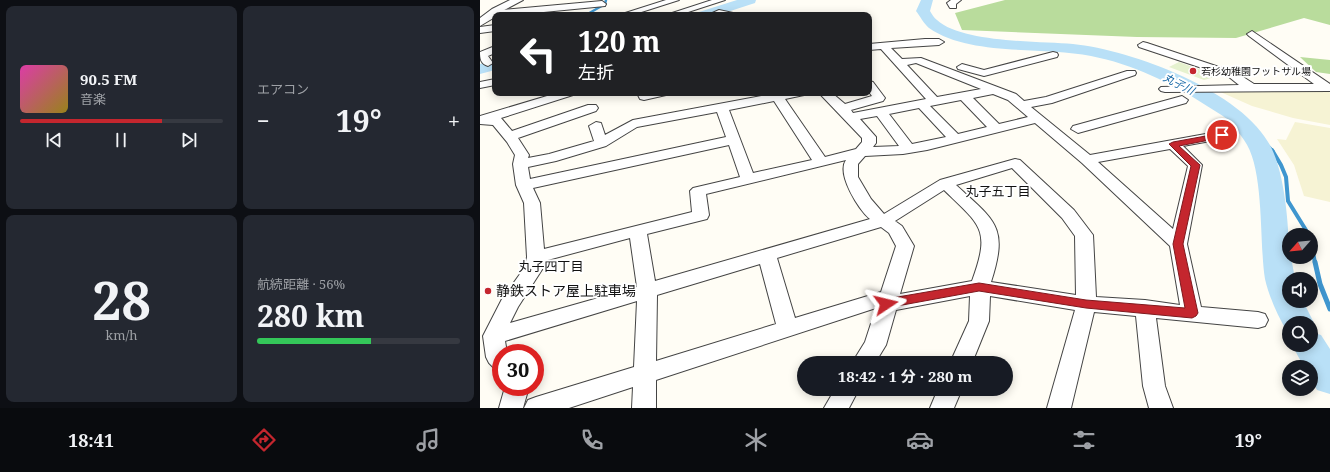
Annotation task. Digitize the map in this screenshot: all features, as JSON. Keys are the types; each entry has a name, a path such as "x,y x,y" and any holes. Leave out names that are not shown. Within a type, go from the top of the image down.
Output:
{"street":[{"path":"651,0 672,1"},
{"path":"680,0 701,6 712,12"},
{"path":"680,12 721,0"},
{"path":"496,12 518,1"},
{"path":"634,12 672,1"},
{"path":"510,12 602,2"},
{"path":"587,12 602,2"},
{"path":"480,23 492,14"},
{"path":"480,30 492,28"},
{"path":"1252,34 1328,88"},
{"path":"872,47 939,42"},
{"path":"1142,45 1233,75 1250,88"},
{"path":"883,46 898,63 954,138"},
{"path":"488,63 482,55 484,52 492,50"},
{"path":"962,67 984,73 1053,55"},
{"path":"898,63 917,60 1012,97 1087,160 1178,244"},
{"path":"1022,105 1048,100 1131,73"},
{"path":"480,85 492,83"},
{"path":"847,113 879,98 872,88"},
{"path":"1167,89 1328,88"},
{"path":"847,113 881,112 996,90"},
{"path":"482,120 559,96"},
{"path":"520,164 551,158 600,143 633,124 783,96"},
{"path":"828,96 847,113 869,137 869,143 851,163 851,177 864,201 874,214 886,220 896,230 905,246 887,300 875,345 868,356"},
{"path":"964,96 996,128"},
{"path":"777,97 821,162"},
{"path":"1078,129 1182,100"},
{"path":"510,136 592,108"},
{"path":"722,108 748,179"},
{"path":"881,112 908,149"},
{"path":"536,257 701,215 698,191 861,152 908,149 1038,118"},
{"path":"482,120 496,121 510,136 522,155 520,164 524,185 532,203 536,257 534,268 508,304 494,336 495,344"},
{"path":"596,126 600,143"},
{"path":"1087,160 1222,135"},
{"path":"524,185 733,140"},
{"path":"1173,144 1195,165 1178,244 1192,313"},
{"path":"494,336 886,220 945,183 1015,163 1068,214 1084,235 1086,304 1059,408"},
{"path":"945,183 983,219 990,234 990,257 980,287 979,321 964,356"},
{"path":"638,231 647,291 644,408"},
{"path":"767,255 788,329"},
{"path":"536,408 788,329 887,300 980,287 1086,304 1145,308 1258,320"},
{"path":"1145,308 1154,386 1161,408"},
{"path":"511,408 514,396"},
{"path":"942,408 947,396"}],"shaded area":[{"path":"1216,90 1328,91 1330,93 1330,125 1293,118 1252,106"},
{"path":"1295,122 1330,128 1330,202 1304,196 1294,165 1277,139 1286,140"}],"green space":[{"path":"1005,0 1330,0 1330,25 1304,18 1236,38 1137,37 962,30 955,13"},
{"path":"1300,57 1330,60 1330,74 1316,72"},
{"name":"若杉幼稚園フットサル場","path":"1179,62 1218,76 1204,80 1169,67"}],"waterway":[{"path":"591,12 605,4 606,0"},
{"path":"713,12 750,0"},
{"name":"丸子川","path":"927,0 923,11 933,24 950,33 972,39 998,43 1090,51 1123,59 1171,78 1201,94 1233,114 1252,135 1261,149 1269,178 1281,284 1295,316"},
{"path":"480,69 492,66"},
{"path":"1234,115 1257,134 1273,151"},
{"path":"1272,150 1286,177 1288,201 1305,228"},
{"path":"1315,264 1320,284 1330,309"},
{"name":"丸子川","path":"1313,352 1330,379"}],"place":[{"name":"若杉幼稚園フットサル場","path":"1193,71"},
{"name":"静鉄ストア屋上駐車場","path":"488,291"}],"district":[{"name":"丸子五丁目","path":"998,191"},
{"name":"丸子四丁目","path":"551,266"}],"route":[{"path":"886,304 979,287 1086,304 1192,313 1178,244 1195,165 1173,144 1222,135"}]}
